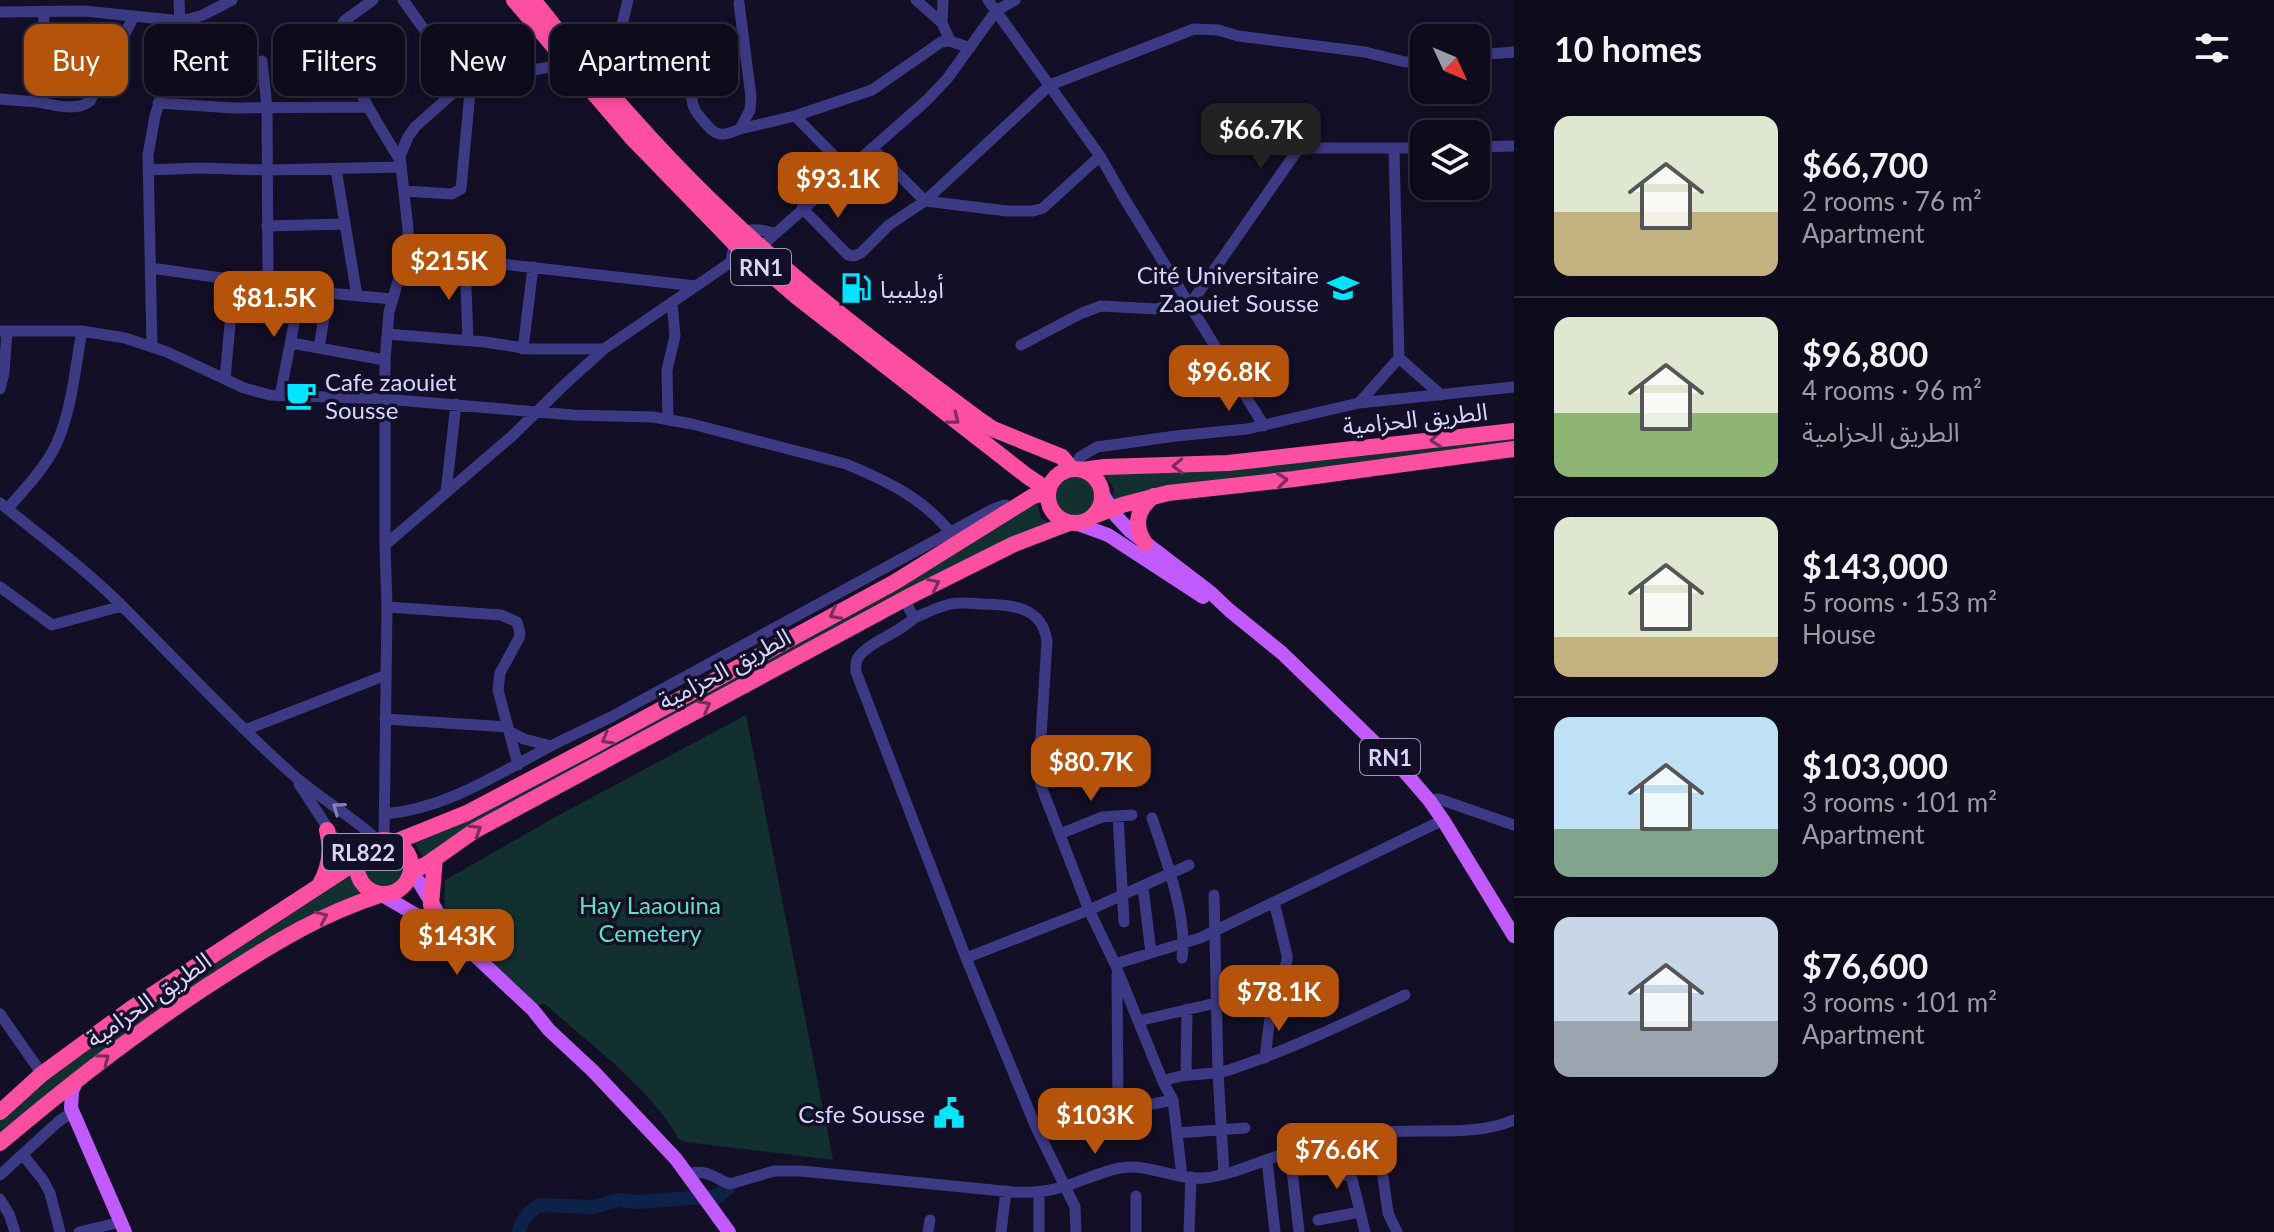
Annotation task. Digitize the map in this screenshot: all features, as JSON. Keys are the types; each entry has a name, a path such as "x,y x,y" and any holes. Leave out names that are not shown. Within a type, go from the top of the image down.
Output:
{"highway":[{"name":"RN1","path":"514,0 550,37"},
{"name":"RN1","path":"533,0 550,26"},
{"name":"RN1","path":"600,96 633,139 754,251 797,297 1048,491 1048,501 1055,515 1074,524"},
{"name":"RN1","path":"754,251 993,429 1062,457 1097,479 1103,506"},
{"name":"الطريق الحزامية","path":"1077,469 1228,463 1514,431"},
{"name":"الطريق الحزامية","path":"1103,506 1155,496 1514,449"},
{"path":"1017,506 1025,486 1019,469"},
{"path":"1048,491 1055,478 1066,470 1077,469"},
{"name":"الطريق الحزامية","path":"0,1112 42,1074 168,984 356,867 366,847 467,813 895,582 1033,496 1048,491"},
{"path":"1145,543 1139,531 1138,517 1144,505 1155,496"},
{"path":"1074,524 1085,522 1103,506"},
{"name":"الطريق الحزامية","path":"0,1143 49,1101 196,992 274,943 313,921 401,888 411,873 474,831 904,599 1014,544 1074,524"},
{"path":"318,888 328,866 330,842 327,830"},
{"name":"RL822","path":"386,841 406,851 411,873"},
{"path":"431,905 435,858"},
{"name":"RL822","path":"356,867 368,888 381,895"}],"main road":[{"name":"RN1","path":"1103,506 1282,653 1403,770 1443,820 1514,936"},
{"name":"RN1","path":"1074,524 1108,535 1206,599 1229,610"},
{"path":"411,873 449,931 593,1071 690,1176 729,1232"},
{"path":"381,895 433,927 495,989 527,1017 549,1030"},
{"path":"77,1080 72,1091 72,1110 123,1227"},
{"path":"49,1101 60,1102 72,1110"}],"street":[{"path":"152,346 148,170 158,103 181,43 179,0"},
{"path":"0,12 84,11 182,21 203,15 232,0"},
{"path":"373,0 344,21 340,31 350,69 400,164 408,229 408,247 392,299 385,360 386,841"},
{"path":"403,0 422,24"},
{"path":"622,24 628,0"},
{"path":"916,0 942,23 950,41"},
{"path":"942,23 943,0"},
{"path":"988,0 997,6 1100,156 1264,426"},
{"path":"385,545 503,445 604,349 731,262 754,251 926,101 947,79 997,6 1015,0"},
{"path":"739,3 751,97 750,110 740,129"},
{"path":"38,102 37,68 45,11"},
{"path":"0,99 64,106 88,103 134,16"},
{"path":"802,208 851,256 861,253 889,225 925,201 1050,85 1194,29 1205,28 1238,36 1365,52 1410,62"},
{"path":"692,96 695,110 715,133 724,135 795,116 872,90 941,42 950,41 970,48"},
{"path":"1490,54 1514,52"},
{"path":"262,61 267,107 268,283"},
{"path":"400,164 408,137 415,127 452,96"},
{"path":"404,191 452,194 461,189 466,96"},
{"path":"158,103 234,108 368,107"},
{"path":"795,116 847,169"},
{"path":"1490,147 1514,146"},
{"path":"872,148 925,201 1007,211 1043,208 1100,156"},
{"path":"1021,345 1101,306 1156,309 1188,303 1302,148 1410,148"},
{"path":"1359,403 1399,358 1394,148"},
{"path":"148,170 336,169 400,164"},
{"path":"336,169 357,296"},
{"path":"267,226 345,224"},
{"path":"731,262 739,237 751,229 774,233"},
{"path":"408,247 431,258 696,286"},
{"path":"465,262 468,340"},
{"path":"523,349 533,267"},
{"path":"151,268 392,299"},
{"path":"225,379 234,280"},
{"path":"280,396 301,288"},
{"path":"319,348 328,293"},
{"path":"668,420 667,370 675,336 672,302"},
{"path":"0,389 4,373 3,331 82,331 152,346 259,393 385,399 573,415 629,415 668,420 846,464 920,502 950,532"},
{"path":"4,506 34,478 55,446 69,403 82,331"},
{"path":"387,334 468,340 523,349 604,349"},
{"path":"291,343 385,360"},
{"path":"1399,358 1441,395"},
{"path":"1077,469 1103,447 1264,426 1359,403 1514,387"},
{"path":"446,492 456,404"},
{"name":"RL822","path":"4,506 122,606 295,777 386,841"},
{"path":"384,814 420,809 440,802 518,765 1000,506 1017,506"},
{"path":"0,587 52,625 122,606"},
{"path":"904,599 914,618"},
{"path":"1076,1232 1075,1207 1035,1125 966,958 855,667 863,651 896,633 914,618 946,605 1014,606 1038,618 1045,628 1047,641 1039,768 1041,786 1089,910 1173,1100 1186,1177 1189,1232"},
{"path":"387,607 501,615 517,622 519,638 500,673 498,690 518,765"},
{"path":"245,730 386,675"},
{"path":"385,719 509,730 524,739 551,746"},
{"name":"RL822","path":"295,777 327,830 356,867"},
{"path":"1429,800 1439,799 1514,825"},
{"path":"1060,834 1102,817 1132,815"},
{"path":"1118,816 1124,922"},
{"path":"1152,818 1171,874 1184,943 1182,958"},
{"path":"1116,966 1215,931 1443,820"},
{"path":"966,958 1089,910 1189,865"},
{"path":"1143,887 1151,953"},
{"path":"1214,895 1224,1174"},
{"path":"1138,1021 1216,1003 1281,972 1287,961 1274,902"},
{"path":"1116,966 1118,1111"},
{"path":"1265,1058 1275,977"},
{"path":"1163,1082 1186,1075 1218,1073 1265,1058 1405,995"},
{"path":"1186,1075 1187,1009"},
{"path":"0,1014 42,1074"},
{"path":"1035,1125 1074,1111 1118,1111 1173,1100"},
{"path":"0,1175 72,1110"},
{"path":"690,1176 703,1171 730,1184 774,1171 801,1171 1039,1192 1131,1167 1203,1178 1290,1152 1377,1133 1478,1130 1514,1120"},
{"path":"1177,1133 1245,1128"},
{"path":"1377,1133 1388,1213 1397,1232"},
{"path":"1290,1152 1299,1232"},
{"path":"23,1155 50,1193 60,1232"},
{"path":"1267,1160 1275,1232"},
{"path":"1292,1171 1336,1171 1349,1175 1365,1232"},
{"path":"1001,1232 1006,1191"},
{"path":"1039,1192 1039,1232"},
{"path":"1136,1196 1136,1232"},
{"path":"0,1199 15,1232"},
{"path":"1318,1220 1360,1212"},
{"path":"79,1232 123,1227"}],"green space":[{"path":"1514,438 1514,441 1111,502 1114,489 1101,469 1367,456"},
{"path":"1076,475 1091,481 1097,496 1091,511 1076,517 1061,511 1055,496 1061,481"},
{"path":"1036,500 1041,518 1052,525 425,860 413,840"},
{"name":"Hay Laaouina Cemetery","path":"746,715 833,1160 685,1142 676,1138 664,1116 633,1082 545,1004 536,1005 444,913 445,880"},
{"path":"385,847 400,853 406,868 400,883 385,889 370,883 364,868 370,853"},
{"path":"347,870 355,887 363,895 342,902 0,1136 0,1116 65,1062"}],"waterway":[{"path":"519,1232 526,1217 539,1205 593,1207 619,1200 638,1202 718,1196 729,1187"}],"place":[{"name":"أويليبيا","path":"856,288"},
{"name":"Cité Universitaire Zaouiet Sousse","path":"1343,288"},
{"name":"Cafe zaouiet Sousse","path":"301,395"},
{"name":"Csfe Sousse","path":"949,1113"}]}
